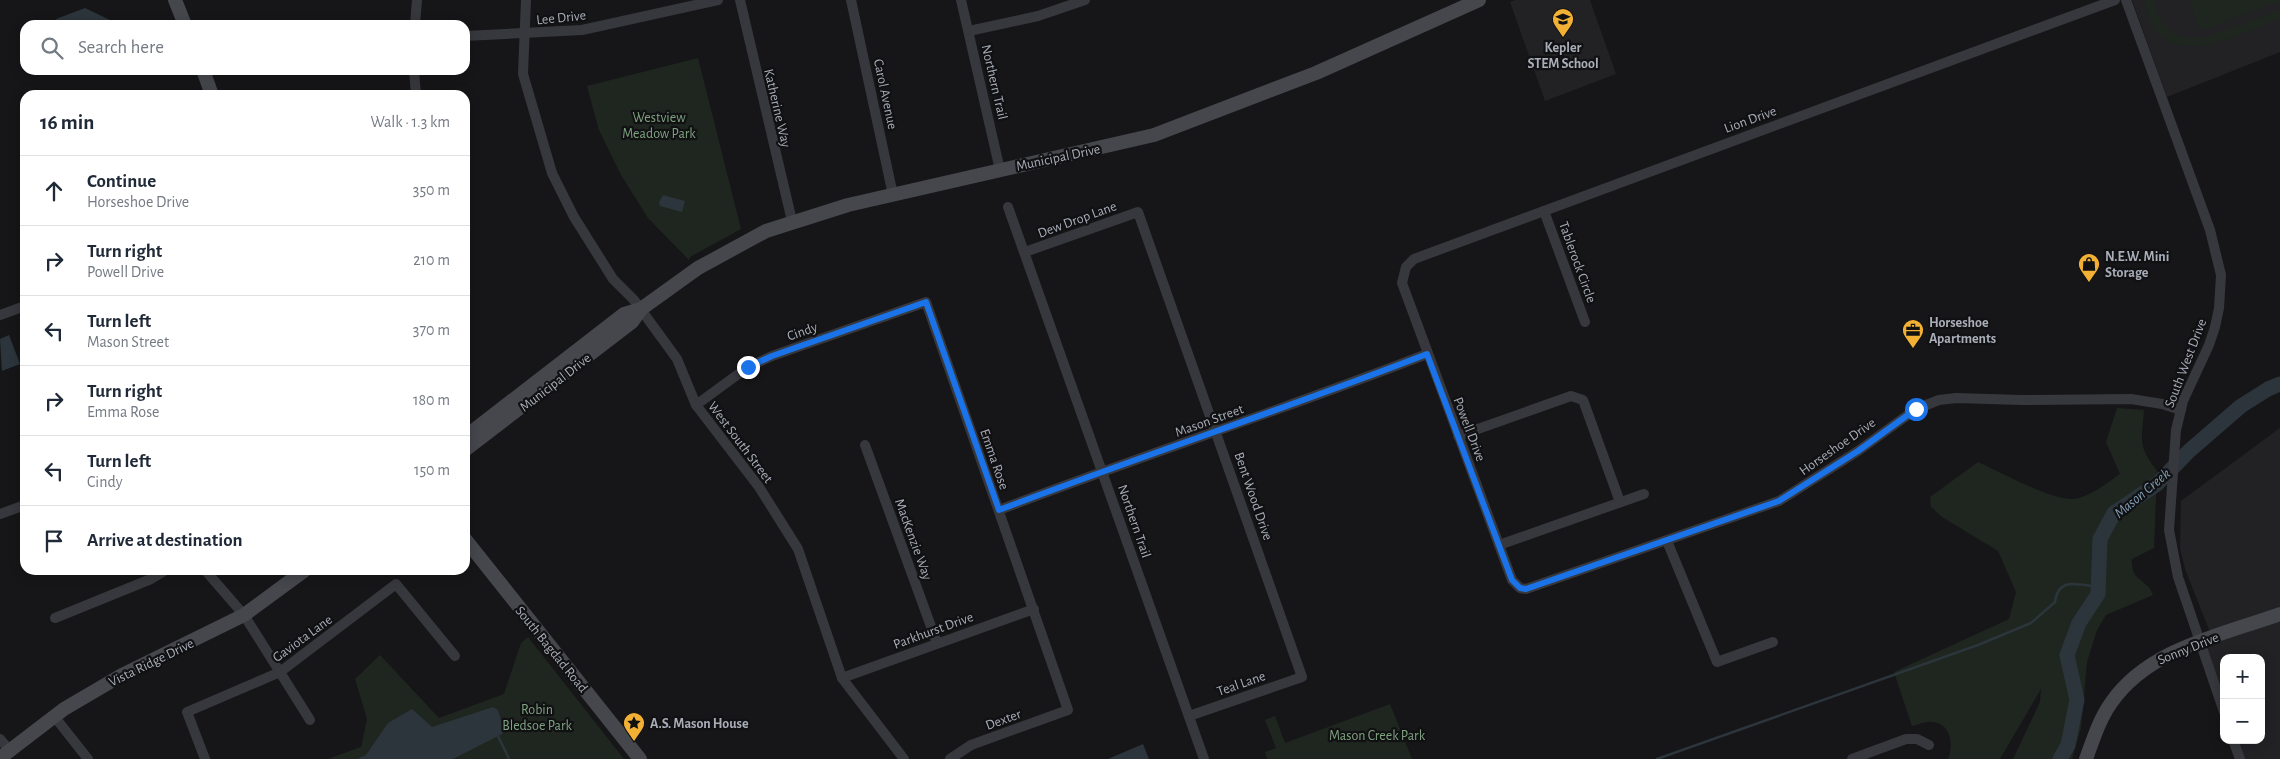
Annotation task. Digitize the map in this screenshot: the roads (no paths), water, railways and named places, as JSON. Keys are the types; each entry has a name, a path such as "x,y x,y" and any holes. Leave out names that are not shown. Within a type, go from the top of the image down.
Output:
{"street":[{"path":"175,0 183,20"},
{"path":"416,20 418,0"},
{"name":"West South Street","path":"526,0 524,74 552,173 574,217 613,279 641,309 677,359 696,404 759,487 798,549 842,678 904,759"},
{"name":"Lee Drive","path":"470,36 582,30 718,0"},
{"name":"Katherine Way","path":"740,0 792,221"},
{"name":"Carol Avenue","path":"851,0 893,195"},
{"name":"Northern Trail","path":"961,0 1000,170"},
{"path":"969,31 1038,16 1085,0"},
{"name":"Municipal Drive","path":"472,436 576,358 624,314 641,309 713,258 766,231 792,221 893,195 1126,142 1172,129 1316,73 1479,0"},
{"name":"Lion Drive","path":"1402,276 1406,267 1414,259 2115,0"},
{"name":"South West Drive","path":"2126,0 2210,230 2221,275 2219,308 2215,327 2181,410 2173,457 2169,512 2169,530 2174,562 2220,700"},
{"path":"205,75 210,90"},
{"path":"414,75 416,90"},
{"name":"Northern Trail","path":"1008,208 1204,759"},
{"name":"Tablerock Circle","path":"1544,211 1585,322"},
{"name":"Dew Drop Lane","path":"1025,252 1138,212"},
{"name":"Bent Wood Drive","path":"1138,212 1302,677"},
{"name":"Powell Drive","path":"1402,276 1402,282 1427,354 1512,580 1520,588"},
{"name":"Cindy","path":"696,404 748,367 772,356 926,302"},
{"name":"Emma Rose","path":"926,302 1068,710"},
{"path":"0,315 20,308"},
{"name":"Mason Street","path":"999,510 1427,354"},
{"path":"1458,436 1572,396 1582,400 1620,502"},
{"name":"Horseshoe Drive","path":"1520,588 1532,588 1788,496 1858,451 1916,409 1939,400 1956,398 2022,400 2131,399 2162,404 2181,410"},
{"name":"MacKenzie Way","path":"865,445 938,643"},
{"path":"1499,545 1644,494"},
{"path":"0,514 20,507"},
{"path":"1667,541 1717,662 1773,642"},
{"name":"South Bagdad Road","path":"470,545 640,759"},
{"path":"55,618 157,575"},
{"path":"209,575 244,615 310,720"},
{"name":"Vista Ridge Drive","path":"5,755 54,716 122,674 244,615 298,575"},
{"name":"Gaviota Lane","path":"205,759 188,712 280,672 396,584 454,656"},
{"name":"Parkhurst Drive","path":"842,678 1034,609"},
{"name":"Sonny Drive","path":"2086,759 2098,726 2110,705 2128,682 2150,664 2173,652 2280,614"},
{"name":"Teal Lane","path":"1189,716 1302,677"},
{"name":"Dexter","path":"950,759 971,745 1068,710"},
{"path":"54,716 88,759"},
{"path":"0,739 5,755"},
{"path":"1852,759 1906,739 1917,739 1929,745"},
{"path":"2234,744 2240,759"},
{"path":"1880,749 1884,759"}],"waterway":[{"name":"Mason Creek","path":"2060,759 2068,745 2077,700 2067,655 2079,623 2098,594 2100,539 2114,513 2157,484 2189,451 2241,406 2268,389 2280,384"},
{"path":"1657,759 1978,645 2031,623 2055,602 2060,588 2065,585 2077,584 2098,587"},
{"path":"498,736 509,759"}],"place":[{"name":"Kepler STEM School","path":"1563,38"},
{"name":"N.E.W. Mini Storage","path":"2089,283"},
{"name":"Horseshoe Apartments","path":"1913,349"},
{"name":"A.S. Mason House","path":"634,742"}],"park label":[{"name":"Westview Meadow Park","path":"659,126"},
{"name":"Robin Bledsoe Park","path":"537,718"},
{"name":"Mason Creek Park","path":"1377,735"}]}
